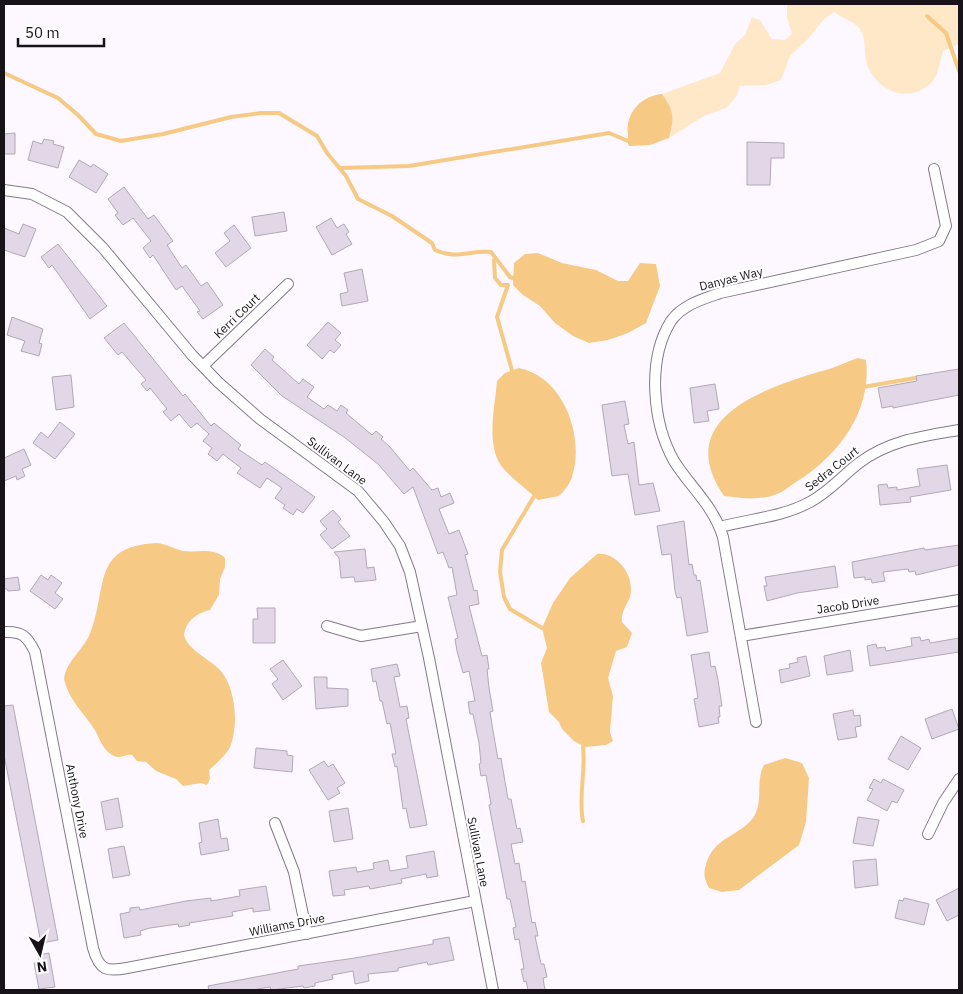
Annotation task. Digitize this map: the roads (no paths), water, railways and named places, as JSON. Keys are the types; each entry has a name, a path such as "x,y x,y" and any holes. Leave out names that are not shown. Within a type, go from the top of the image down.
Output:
{"street":[{"name":"Danyas Way","path":"756,722 725,544 720,527 705,499 673,458 661,425 655,393 657,356 672,320 697,301 720,293 916,250 939,242 946,226 934,169"},
{"name":"Sullivan Lane","path":"4,190 32,194 67,212 103,248 203,366 260,419 342,478 369,503 400,546 410,572 422,626 493,990"},
{"name":"Kerri Court","path":"203,366 288,284"},
{"name":"Sedra Court","path":"720,527 782,513 809,503 833,486 858,463 892,444 959,430"},
{"name":"Jacob Drive","path":"741,636 959,600"},
{"path":"327,626 360,636 422,626"},
{"name":"Anthony Drive","path":"4,632 21,633 28,637 35,652 93,948 96,960 104,968"},
{"path":"928,834 943,803 959,779"},
{"path":"275,822 294,872 307,934"},
{"name":"Williams Drive","path":"104,968 115,970 127,968 475,901"}],"waterway":[{"path":"927,16 946,33 959,71"},
{"path":"4,73 58,98 96,134 121,141 163,134 231,117 279,113 317,136 327,153 346,176 358,199 392,216 432,243 435,250 450,254 491,252 510,277 516,279"},
{"path":"340,168 409,166 609,133 628,141"},
{"path":"494,260 495,278 501,285 508,285 497,317 513,374"},
{"path":"863,387 921,377"},
{"path":"536,493 502,550 500,572 504,597 510,609 542,628"},
{"path":"583,747 584,765 581,803 583,821"}]}
